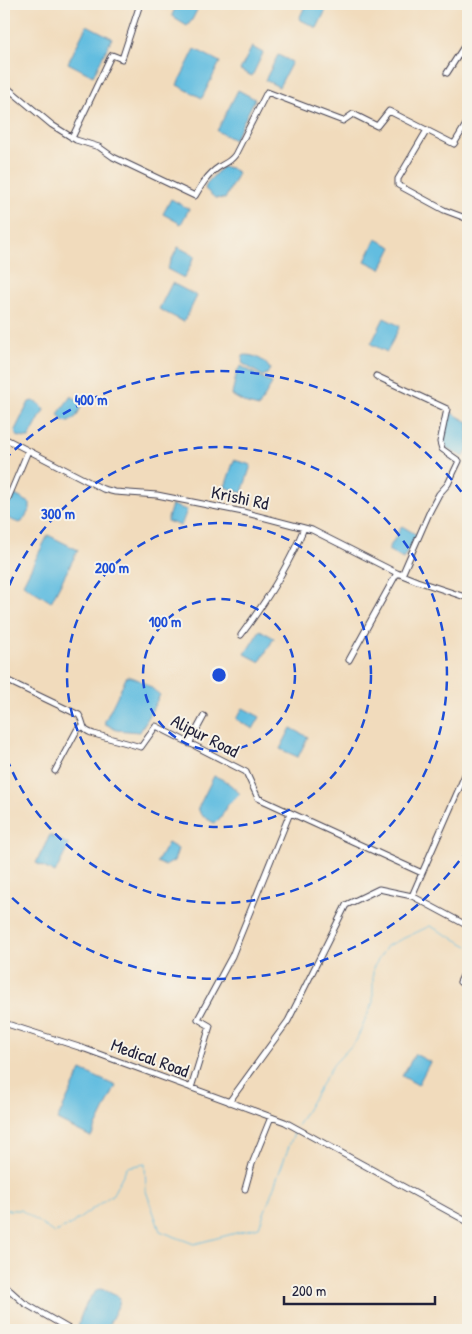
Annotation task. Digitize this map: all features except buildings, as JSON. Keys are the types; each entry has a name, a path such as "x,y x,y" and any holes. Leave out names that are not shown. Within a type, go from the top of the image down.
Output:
{"street":[{"path":"72,138 110,58 112,55 122,59 140,4"},
{"path":"447,73 463,48 468,50"},
{"path":"4,85 52,125 72,138 99,147 113,157 196,196 202,184 219,167 230,162 235,155 267,92 343,121 353,114 378,126 389,111 454,144 468,122"},
{"path":"427,130 398,179 398,185 444,210 468,219"},
{"path":"349,660 400,574 430,511 439,494 448,484 459,461 442,449 440,442 447,409 376,376"},
{"name":"Krishi Rd","path":"4,438 103,489 115,492 157,495 243,512 312,530 400,574 468,598"},
{"path":"4,508 28,451"},
{"path":"241,635 273,588 304,528"},
{"name":"Alipur Road","path":"4,680 79,715 82,727 86,732 141,747 156,726 246,772 258,798 422,873"},
{"path":"190,744 204,716"},
{"path":"55,770 77,730 82,727"},
{"path":"412,896 468,768"},
{"path":"191,1088 210,1026 198,1019 232,956 290,813"},
{"path":"229,1102 288,1021 346,905 379,889 412,896 468,926"},
{"path":"468,965 460,982 468,986"},
{"name":"Medical Road","path":"4,1023 85,1049 285,1122 468,1222"},
{"path":"245,1189 252,1164 270,1117"},
{"path":"4,1285 24,1303 71,1330"}],"water":[{"path":"177,4 197,4 199,6 187,26 172,15"},
{"path":"306,4 319,4 327,8 317,28 299,19"},
{"path":"87,25 112,38 93,76 68,63"},
{"path":"252,47 263,53 252,76 240,70"},
{"path":"195,49 220,62 202,98 177,85"},
{"path":"278,55 292,62 279,87 265,80"},
{"path":"238,90 255,99 234,140 217,131"},
{"path":"222,167 231,168 238,173 225,199 215,198 205,189 207,183"},
{"path":"171,199 189,209 181,224 163,214"},
{"path":"376,239 392,247 381,269 365,261"},
{"path":"178,247 195,256 184,278 167,269"},
{"path":"172,283 197,296 184,322 159,309"},
{"path":"384,318 400,326 387,352 371,344"},
{"path":"243,356 256,357 263,361 270,369 267,374 263,376 242,363"},
{"path":"241,366 272,383 259,407 247,404 232,394 237,371"},
{"path":"71,396 82,404 77,416 69,422 63,421 58,414"},
{"path":"33,401 40,404 44,410 29,438 17,436 15,430 29,402"},
{"path":"450,412 468,422 468,449 464,457 443,445"},
{"path":"234,460 251,465 242,493 225,487"},
{"path":"13,494 30,503 30,509 22,522 19,523 9,519 4,510"},
{"path":"172,505 187,510 181,526 167,521"},
{"path":"402,526 417,535 403,559 388,550"},
{"path":"48,535 78,550 51,602 23,584"},
{"path":"260,630 274,638 260,662 245,654"},
{"path":"127,676 149,686 160,695 140,732 116,730 104,723"},
{"path":"243,708 260,717 253,729 236,719"},
{"path":"291,728 308,737 298,757 280,749"},
{"path":"214,776 228,783 240,794 228,805 214,823 201,815 198,808"},
{"path":"50,835 69,845 55,873 36,863"},
{"path":"168,843 178,849 174,861 165,866 157,862"},
{"path":"415,1054 430,1062 418,1085 402,1076"},
{"path":"81,1070 116,1086 91,1137 57,1120"},
{"path":"99,1289 120,1298 119,1304 106,1330 84,1330 78,1326 81,1316 88,1300"}],"waterway":[{"path":"297,1126 333,1065 356,1041 373,1002 373,968 387,946 430,926 468,946"},
{"path":"4,1210 21,1210 54,1233 72,1224 113,1194 127,1167 145,1164 146,1191 160,1231 194,1244 259,1227 295,1130"}]}
